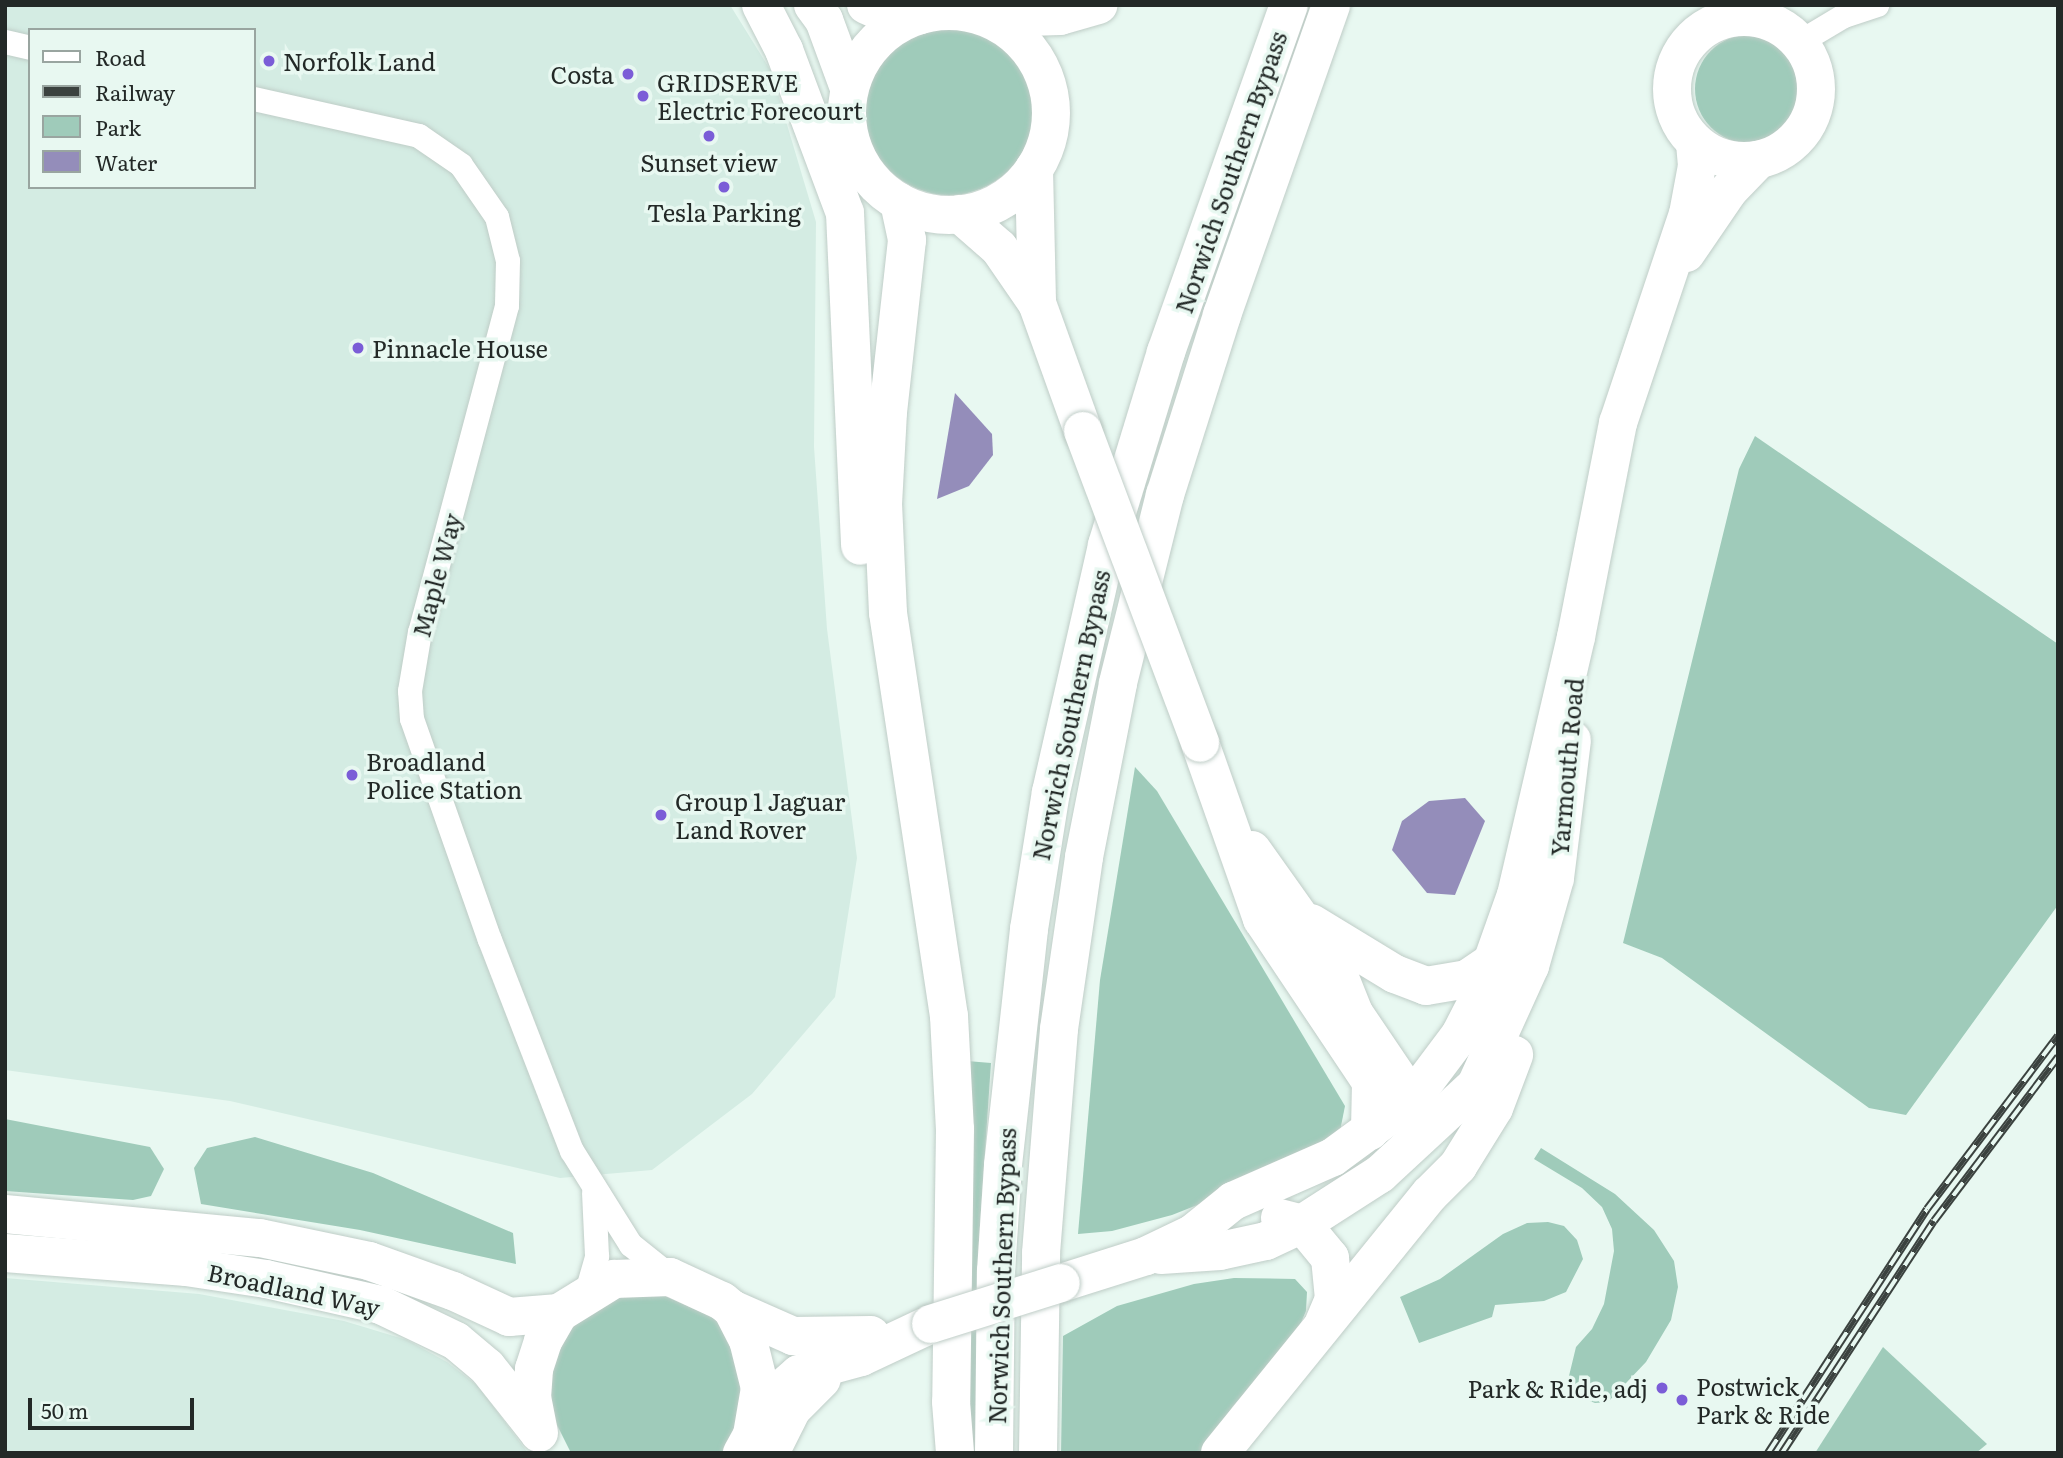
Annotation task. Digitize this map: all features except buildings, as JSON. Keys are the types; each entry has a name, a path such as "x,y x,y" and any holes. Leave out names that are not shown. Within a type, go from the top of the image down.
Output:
{"highway":[{"path":"761,5 784,50 845,213 857,414 857,505 872,662 933,913"},
{"path":"813,5 829,30 849,89 848,132 855,154 866,173 899,202 939,215 960,214 1002,200 1034,169 1046,144 1048,90 1039,65 1023,43 995,18"},
{"path":"866,5 886,14 920,15 957,11 995,18 1052,17 1098,5"},
{"name":"Norwich Southern Bypass","path":"994,1453 996,1284 1003,1165 1029,929 1054,778 1107,545 1166,352 1289,5"},
{"name":"Norwich Southern Bypass","path":"1038,1453 1041,1253 1059,1029 1084,857 1118,684 1165,495 1222,315 1331,5"},
{"path":"1757,12 1802,41 1815,66 1818,93 1811,119 1797,139 1758,160 1721,157 1695,143 1682,129 1672,107 1671,84 1675,65 1696,22 1719,22 1757,12"},
{"path":"849,89 864,56 888,30 920,15"},
{"name":"Yarmouth Road","path":"1146,1256 1220,1251 1266,1241 1302,1224 1380,1174 1406,1148 1415,1114 1431,1097 1494,961 1516,895 1577,637 1618,424 1688,214 1697,166 1695,143"},
{"name":"Yarmouth Road","path":"1667,281 1729,190 1758,160"},
{"path":"1034,169 1037,303"},
{"path":"899,202 906,240 888,412 883,503 888,613 949,1016 955,1129 951,1402 955,1453"},
{"path":"960,214 999,248 1037,303 1226,809 1262,919 1371,1082 1370,1131"},
{"name":"Yarmouth Road","path":"759,1409 799,1374 861,1357 909,1331 1146,1256 1192,1234 1233,1201 1320,1164 1370,1131 1431,1097 1476,1084 1495,1049 1530,966 1555,878 1571,775 1577,637"},
{"path":"1226,809 1294,913 1336,968 1354,1013 1431,1097 1430,1194"},
{"path":"1220,1453 1321,1332 1430,1194 1458,1166 1494,1108 1545,965 1555,878"},
{"path":"1294,913 1395,974 1426,986 1467,979 1494,961"},
{"path":"1371,1082 1431,1097"},
{"name":"Broadland Way","path":"5,1214 260,1238 369,1261 453,1291 509,1317 573,1303"},
{"path":"1192,1234 1273,1217 1302,1224 1323,1246 1335,1277 1334,1299 1321,1332"},
{"name":"Broadland Way","path":"5,1253 186,1267 266,1279 381,1305 456,1341 487,1367 544,1441"},
{"name":"Yarmouth Road","path":"573,1303 614,1279 642,1275 670,1277 706,1290 732,1309 776,1332 814,1339 909,1331"},
{"path":"544,1441 532,1398 534,1369 573,1303"},
{"name":"Yarmouth Road","path":"732,1309 756,1363 759,1409 743,1453"},
{"path":"770,1453 803,1393 861,1357"}],"street":[{"path":"1802,41 1844,16 1877,5"},
{"path":"5,42 28,48"},
{"name":"Maple Way","path":"256,99 405,131 430,142 461,165 497,217 504,238 510,283 507,306 418,643 410,691 412,719 490,940 557,1114 594,1192 642,1259 670,1277"},
{"name":"Maple Way","path":"573,1303 597,1256 594,1192"}],"shaded area":[{"path":"5,5 730,5 771,71 816,222 814,447 827,629 857,858 835,997 752,1094 652,1170 560,1178 230,1101 5,1070"},
{"path":"5,1278 199,1294 344,1321 407,1340 447,1362 478,1386 528,1453 5,1453"}],"green space":[{"path":"949,27 981,34 1008,52 1026,79 1033,111 1026,143 1008,170 981,188 949,195 917,188 890,170 872,143 865,111 872,79 890,52 917,34"},
{"path":"1749,35 1770,39 1787,51 1799,68 1803,89 1799,110 1787,127 1770,139 1749,143 1728,139 1711,127 1699,110 1695,89 1699,68 1711,51 1728,39"},
{"path":"1755,436 2058,644 2058,905 1906,1115 1869,1108 1662,958 1623,943 1739,469"},
{"path":"1135,767 1157,791 1345,1106 1339,1136 1301,1164 1172,1215 1112,1231 1078,1234 1100,980"},
{"path":"967,1061 991,1063 978,1255 977,1453 967,1453"},
{"path":"5,1119 150,1147 164,1169 151,1196 133,1200 5,1191"},
{"path":"255,1137 373,1173 513,1233 516,1264 360,1230 201,1204 194,1168 207,1148"},
{"path":"1541,1148 1615,1194 1654,1230 1674,1261 1678,1287 1671,1320 1646,1362 1608,1402 1595,1403 1577,1396 1568,1380 1576,1347 1592,1329 1604,1304 1614,1251 1612,1229 1602,1207 1582,1188 1534,1159"},
{"path":"1548,1222 1564,1226 1577,1240 1583,1259 1566,1292 1544,1301 1495,1305 1492,1317 1419,1343 1400,1297 1440,1279 1503,1234 1527,1223"},
{"path":"1234,1278 1295,1279 1307,1292 1306,1311 1294,1339 1233,1406 1202,1453 1061,1453 1063,1336 1117,1306 1194,1284"},
{"path":"658,1293 715,1318 734,1343 746,1403 725,1453 571,1453 551,1413 549,1382 557,1352 574,1325 598,1306 627,1294"},
{"path":"1883,1347 1987,1444 1976,1453 1815,1453"}],"water":[{"path":"955,393 992,434 993,455 969,486 937,499"},
{"path":"1465,798 1485,821 1455,895 1427,893 1392,850 1402,821 1429,801"}],"railway":[{"path":"1768,1453 1927,1209 2058,1036"},
{"path":"1782,1453 1934,1221 2058,1057"}],"place":[{"name":"Norfolk Land","path":"269,61"},
{"name":"Costa","path":"628,74"},
{"name":"GRIDSERVE Electric Forecourt","path":"643,96"},
{"name":"Sunset view","path":"709,136"},
{"name":"Tesla Parking","path":"724,187"},
{"name":"Pinnacle House","path":"358,348"},
{"name":"Broadland Police Station","path":"352,775"},
{"name":"Group 1 Jaguar Land Rover","path":"661,815"},
{"name":"Park & Ride, adj","path":"1662,1388"},
{"name":"Postwick Park & Ride","path":"1682,1400"}]}
